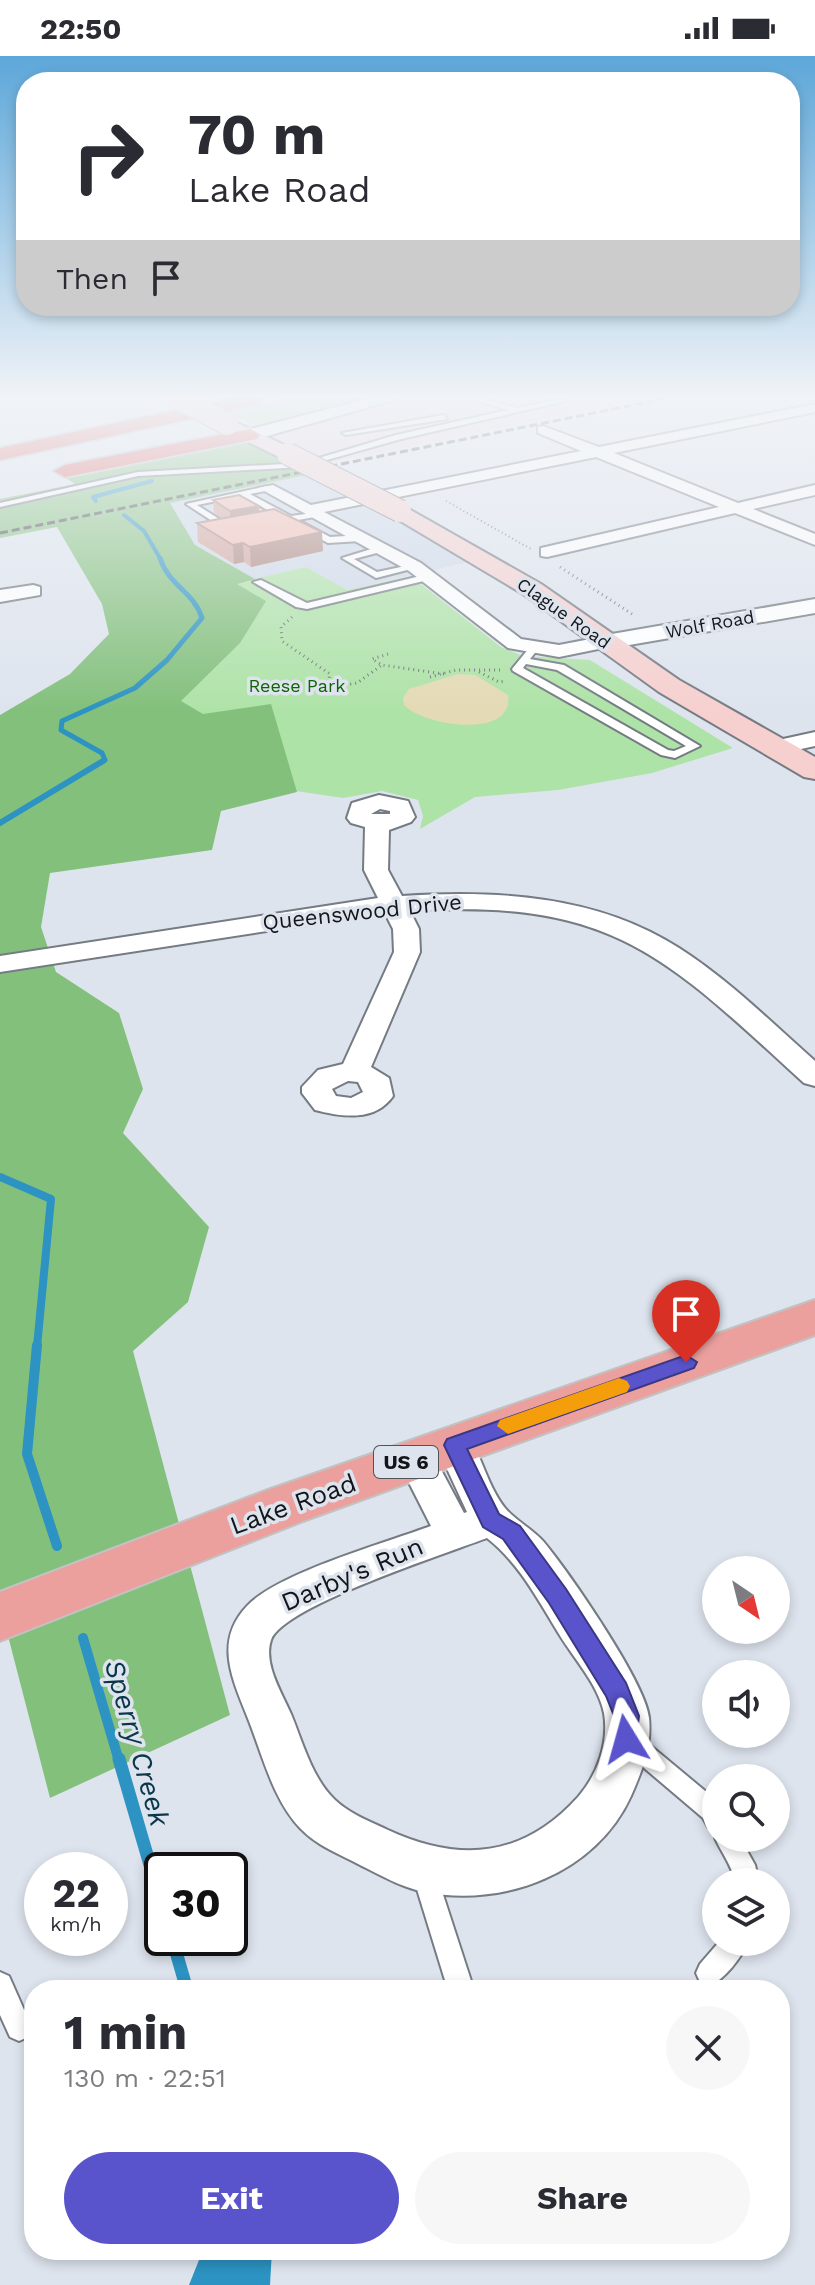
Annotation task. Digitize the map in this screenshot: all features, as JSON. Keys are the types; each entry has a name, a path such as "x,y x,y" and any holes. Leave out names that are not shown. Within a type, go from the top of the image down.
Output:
{"main road":[{"name":"Clague Road","path":"384,503 532,589 669,686 815,770"},
{"name":"Lake Road","path":"0,1617 435,1452 815,1317"}],"street":[{"path":"290,503 312,518 335,525 422,572 528,655 606,642"},
{"path":"312,518 376,503"},
{"path":"724,503 815,540"},
{"path":"547,552 759,503"},
{"path":"0,596 33,591"},
{"name":"Wolf Road","path":"606,642 815,606"},
{"path":"773,748 815,739"},
{"path":"354,1072 407,952 406,929 376,870 377,824"},
{"name":"Queenswood Drive","path":"0,964 392,905 459,900 519,903 589,917 645,938 691,967 815,1077"},
{"name":"Darby's Run","path":"435,1452 473,1526"},
{"name":"Darby's Run","path":"473,1526 512,1533 558,1596 617,1691 627,1716 626,1739 625,1763 615,1785 587,1821 552,1849 521,1866 459,1872 423,1869 343,1834 311,1806 252,1678 247,1644 253,1626 264,1612 291,1596 473,1526"}],"lane":[{"path":"194,503 190,504 222,527 239,528"},
{"path":"261,503 291,520 312,518"},
{"path":"263,525 312,518"},
{"path":"312,518 334,543 361,538"},
{"path":"381,549 346,558 376,575 422,572"},
{"path":"258,582 299,605 307,606 422,572"},
{"path":"528,655 560,667 692,741 694,746 675,755 665,753 517,669 528,655"},
{"path":"626,1739 702,1802"},
{"path":"423,1869 458,1980"},
{"path":"709,1973 723,1956"},
{"path":"0,1985 19,2028"}],"path":[{"path":"292,617 281,627 282,641 330,674 327,688 344,690 374,675 382,665"},
{"path":"388,654 372,659 382,665 444,674"},
{"path":"476,670 499,682 511,679"},
{"path":"430,677 500,670"}],"shaded area":[{"path":"170,503 371,503 476,560 347,590 306,567 255,579 195,545"}],"green space":[{"path":"0,503 170,503 195,545 255,579 237,584 266,601 240,643 181,701 203,714 271,704 297,792 221,811 212,850 50,873 41,927 56,972 119,1013 143,1089 123,1133 209,1227 188,1302 133,1351 230,1715 50,1798 0,1605 0,715 70,674 109,634 102,604 57,527 0,538"},
{"name":"Reese Park","path":"306,567 347,590 411,576 501,647 523,656 590,660 733,748 652,773 558,790 475,797 420,829 423,816 418,800 382,791 343,798 242,783 108,781 236,583"}],"sand":[{"path":"458,674 475,675 508,695 506,709 498,718 466,725 448,723 415,713 404,705 403,698 409,689"}],"water":[{"path":"199,2260 271,2260 270,2285 189,2285"}],"building":[{"path":"218,503 254,503 259,506 230,511"},
{"path":"274,509 322,532 250,547 243,543 233,545 197,523"}],"waterway":[{"name":"Sperry Creek","path":"124,515 144,531 160,559"},
{"name":"Sperry Creek","path":"100,763 105,760 102,753 61,730 62,721 135,688 167,660 202,618 193,602 169,576 160,559"},
{"name":"Sperry Creek","path":"0,823 103,761"},
{"name":"Sperry Creek","path":"0,1177 51,1199 37,1347"},
{"name":"Sperry Creek","path":"37,1345 27,1454 57,1546"},
{"name":"Sperry Creek","path":"83,1638 119,1761"},
{"name":"Sperry Creek","path":"119,1759 146,1852"},
{"name":"Sperry Creek","path":"177,1956 184,1980"}],"railway":[{"path":"0,533 148,503"}],"slow traffic":[{"path":"508,1426 619,1386"}],"route":[{"path":"626,1739 627,1716 617,1691 558,1596 512,1533 491,1520 455,1445 686,1362"}]}
